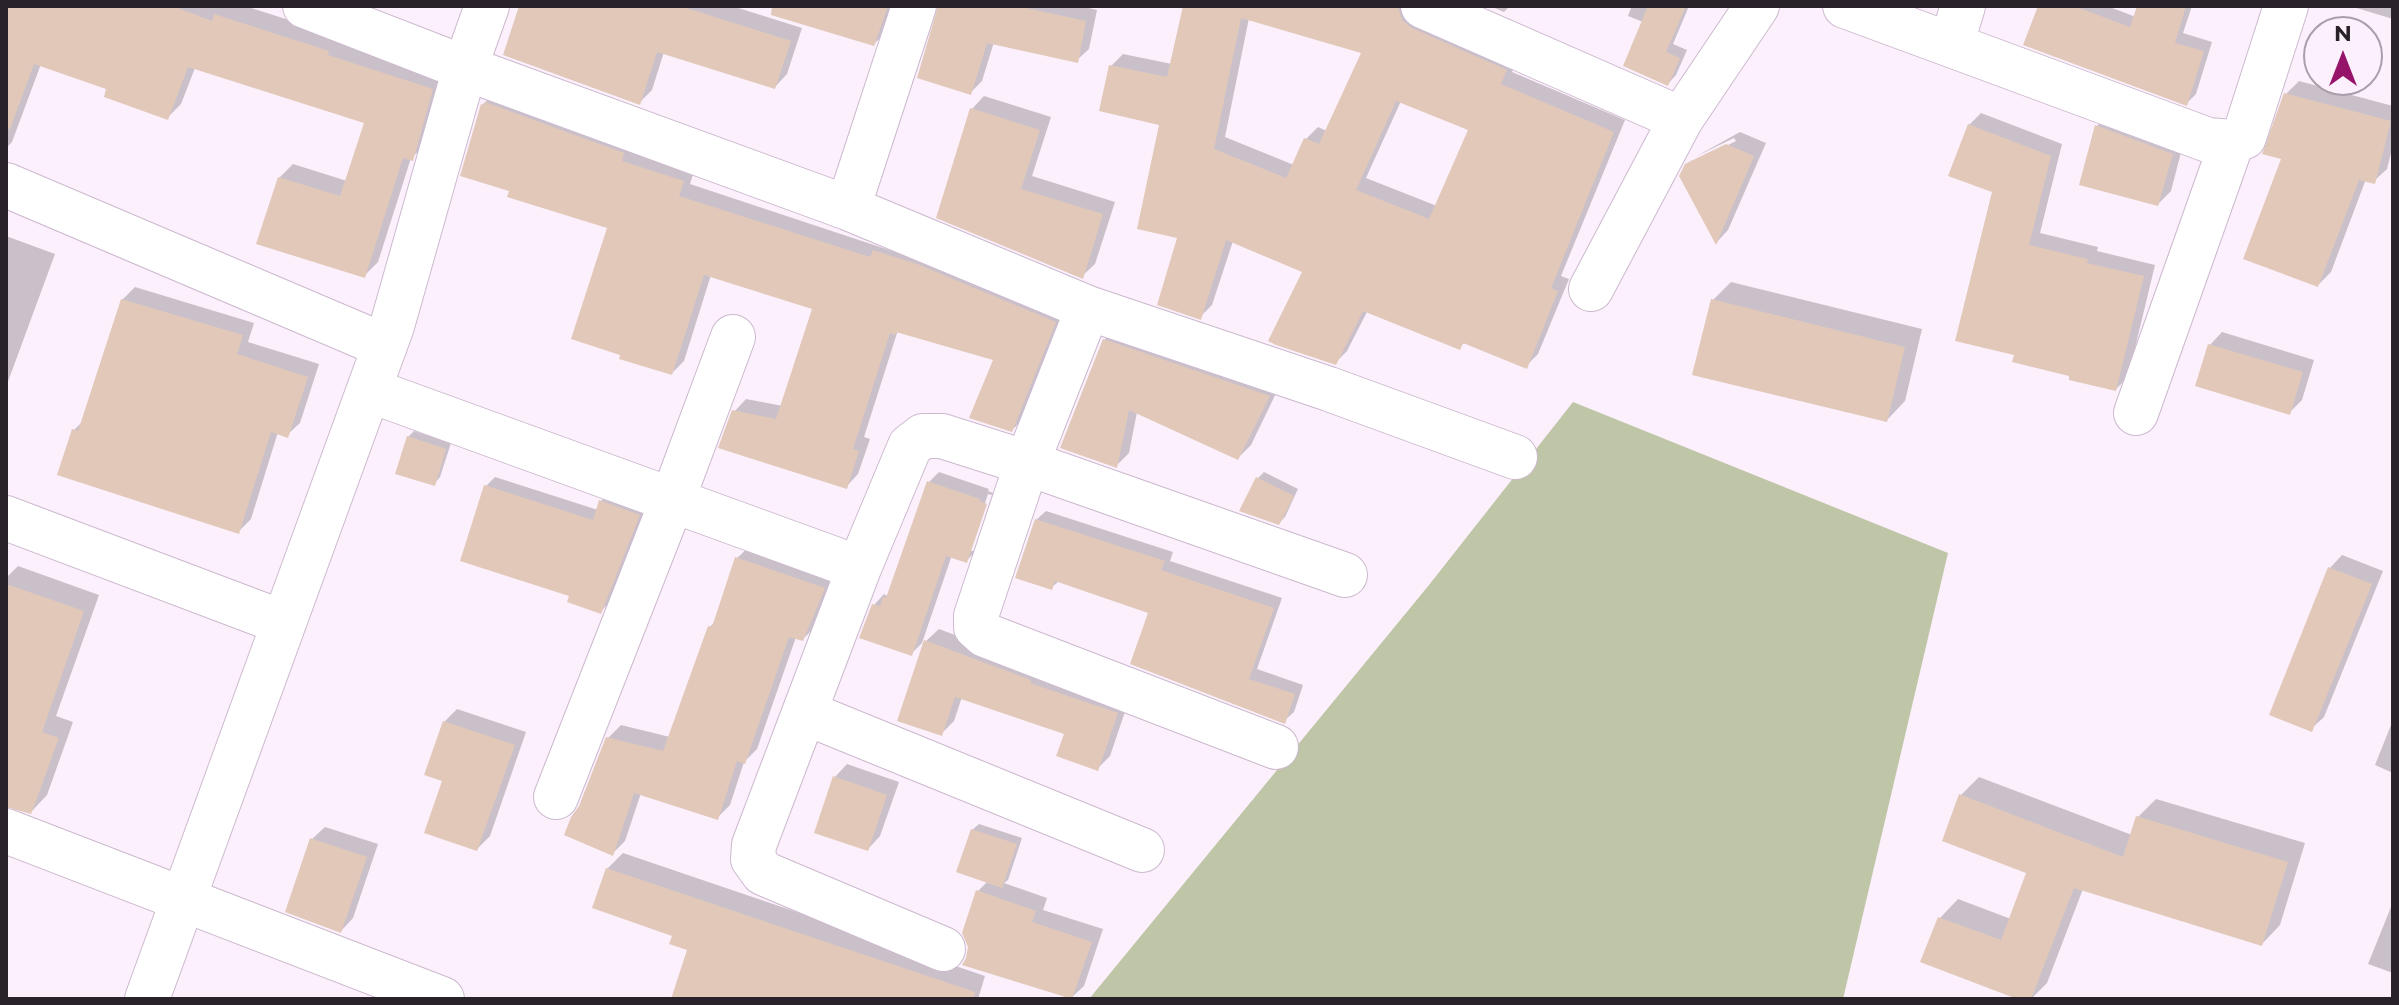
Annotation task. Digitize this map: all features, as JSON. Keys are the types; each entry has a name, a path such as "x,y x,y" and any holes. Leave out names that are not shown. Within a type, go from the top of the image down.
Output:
{"street":[{"path":"305,6 848,208 1088,308 1329,389 1515,457"},
{"path":"147,999 385,346 465,68 487,6"},
{"path":"848,208 914,6"},
{"path":"1423,6 1681,119"},
{"path":"1591,289 1681,119 1757,6"},
{"path":"1845,6 1957,26 2208,140 2232,142 2244,137 2286,6"},
{"path":"2136,413 2232,142"},
{"path":"6,185 385,346"},
{"path":"1088,308 1027,463 976,616 976,627 985,635 1276,747"},
{"path":"556,797 733,337"},
{"path":"369,390 859,568"},
{"path":"943,949 763,873 753,859 754,845 859,568 910,446 923,436 942,436 1345,575"},
{"path":"6,518 284,623"},
{"path":"806,713 1142,850"},
{"path":"6,831 442,999"}],"green space":[{"path":"1573,402 1948,553 1843,999 1089,999 1429,585"}],"building":[{"path":"6,6 173,6 212,21 214,14 433,89 413,161 403,158 365,278 256,244 278,177 340,196 364,123 188,67 168,120 104,97 106,89 34,64 10,129 6,128"},
{"path":"519,6 680,6 791,41 775,89 657,52 640,105 503,55"},
{"path":"772,6 888,6 874,46 771,15"},
{"path":"938,6 1017,6 1086,21 1078,63 987,43 971,95 917,78"},
{"path":"1183,6 1398,6 1402,20 1412,28 1507,70 1501,84 1614,132 1551,288 1558,291 1527,369 1463,343 1460,350 1363,311 1336,365 1276,345 1268,341 1302,272 1226,240 1201,320 1157,305 1177,238 1137,229 1159,125 1099,111 1109,65 1167,77","holes":["1241,18 1361,53 1319,144 1304,138 1286,178 1214,149","1396,101 1468,130 1429,219 1356,190"]},
{"path":"1648,6 1686,6 1666,52 1680,58 1668,86 1623,66"},
{"path":"2038,6 2074,6 2130,27 2137,6 2186,6 2175,43 2204,51 2187,106 2023,45"},
{"path":"2284,93 2391,121 2375,184 2359,180 2318,287 2243,259 2281,159 2262,154"},
{"path":"485,102 624,153 622,161 684,181 679,196 870,257 873,250 917,264 1056,322 1012,432 969,418 993,360 896,332 895,335 890,333 853,449 859,451 847,489 718,448 732,410 776,419 812,309 704,275 672,375 619,359 620,355 571,339 607,228 507,197 509,191 460,176 481,104"},
{"path":"970,108 1040,130 1021,189 1103,214 1083,279 936,218"},
{"path":"1968,124 2051,156 2029,245 2144,276 2116,391 2012,362 2014,355 1955,341 1992,192 1948,176"},
{"path":"2095,125 2173,154 2158,206 2079,185"},
{"path":"1726,144 1754,156 1716,245 1679,176 1685,164"},
{"path":"121,299 243,335 237,354 308,377 288,438 271,432 239,534 57,475 72,429 78,431"},
{"path":"1711,299 1905,347 1887,422 1692,375"},
{"path":"1103,339 1270,396 1238,460 1129,410 1117,468 1060,448"},
{"path":"2208,344 2303,372 2290,415 2195,386"},
{"path":"407,436 446,449 435,486 395,474"},
{"path":"1256,477 1294,496 1279,525 1239,511"},
{"path":"927,481 987,504 967,563 946,556 912,656 859,638 872,604 880,606 883,597 886,598"},
{"path":"484,485 593,520 599,500 640,515 601,614 567,602 569,596 460,561"},
{"path":"1035,519 1165,561 1161,570 1274,608 1249,679 1295,694 1285,724 1130,664 1148,613 1055,581 1052,590 1015,578"},
{"path":"735,557 825,588 803,641 789,637 745,764 737,761 718,820 634,793 613,856 564,835 606,737 663,751 708,626 712,627"},
{"path":"2328,567 2372,584 2312,732 2269,715"},
{"path":"6,584 84,611 42,732 59,738 31,814 6,807"},
{"path":"924,640 1031,680 1030,683 1118,713 1098,771 1056,756 1064,734 955,697 942,736 897,721"},
{"path":"443,721 515,745 477,851 424,833 442,781 424,775"},
{"path":"833,776 887,795 868,851 814,833"},
{"path":"1959,794 2123,857 2136,816 2288,862 2262,946 2074,888 2031,999 2017,999 1920,962 1938,917 2001,940 2026,873 1942,841"},
{"path":"971,829 1017,844 1002,888 956,872"},
{"path":"310,838 367,857 341,933 285,912"},
{"path":"606,868 975,992 974,999 671,999 687,950 669,944 672,936 592,908"},
{"path":"976,890 1036,911 1032,922 1092,942 1072,999 962,965 968,947 962,933"}]}
